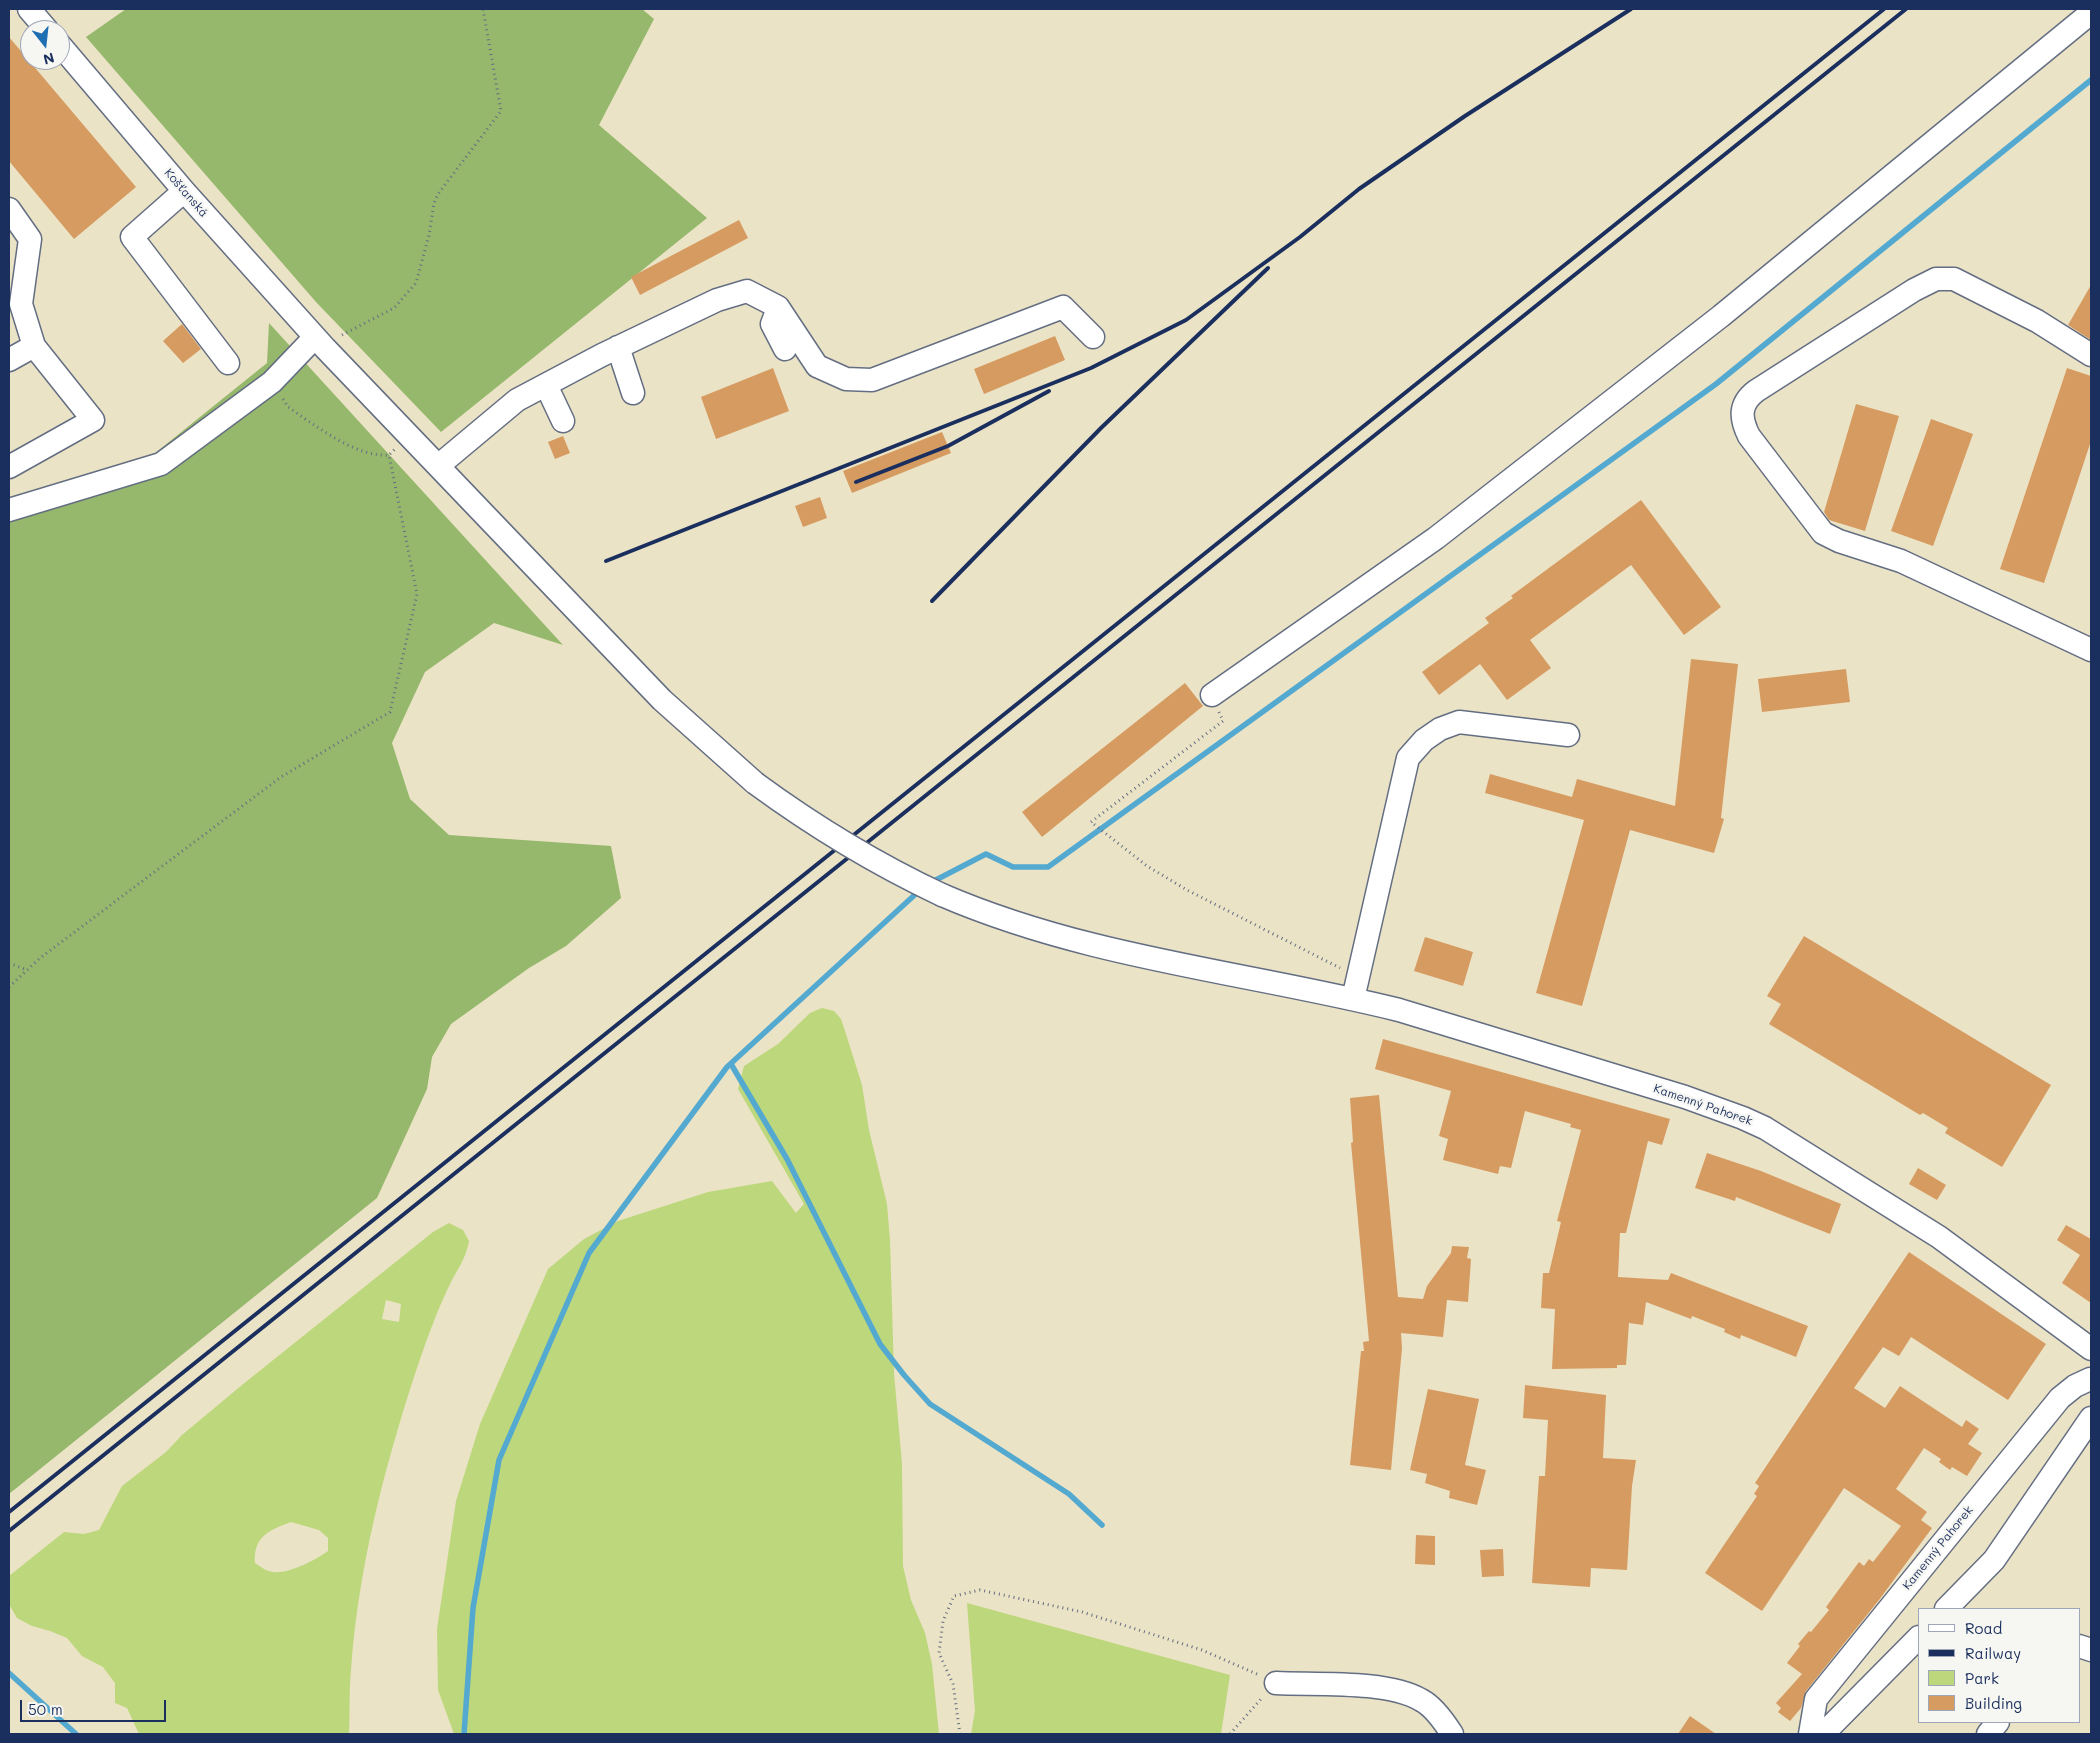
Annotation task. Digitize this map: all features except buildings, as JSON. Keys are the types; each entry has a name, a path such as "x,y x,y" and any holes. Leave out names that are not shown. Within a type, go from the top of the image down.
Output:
{"street":[{"path":"29,9 38,20"},
{"path":"1212,695 1436,538 1721,316 2087,16 2091,15"},
{"name":"Košťanská","path":"70,57 184,191 407,435 662,700 755,783"},
{"path":"184,191 132,237 228,363"},
{"path":"9,209 30,238 21,304 34,346 93,420 9,467"},
{"path":"9,248 30,238"},
{"path":"2091,355 2037,321 1962,282 1946,278 1936,279 1914,290 1756,391 1745,402 1742,418 1750,436 1823,533 1839,541 1901,561 2091,650"},
{"path":"438,466 517,400 618,347 717,300 747,291 778,308 817,366 846,379 872,380 1064,307 1093,337"},
{"path":"778,308 772,324 785,349"},
{"path":"9,510 161,464 272,382 320,342"},
{"path":"9,360 34,346"},
{"path":"618,347 633,393"},
{"path":"546,385 562,421"},
{"path":"1353,999 1408,758 1424,740 1440,729 1459,722 1568,735"},
{"name":"Kamenný Pahorek","path":"755,783 796,813 866,857 942,895 1004,920 1108,950 1353,999 1458,1027 1684,1097 1743,1118 1787,1140 1939,1237 2091,1349"},
{"name":"Kamenný Pahorek","path":"1810,1734 1816,1699 2060,1398 2075,1386 2091,1377"},
{"path":"1947,1608 1994,1560 2091,1418"},
{"path":"1823,1734 1918,1638"},
{"path":"1276,1683 1388,1688 1422,1700 1445,1723 1452,1734"},
{"path":"1988,1734 1997,1723"}],"path":[{"path":"320,342 348,331 394,308 407,296 421,271 434,203 438,194 501,111 483,9"},
{"path":"272,382 288,407 341,442 379,456 389,455 407,435"},
{"path":"9,987 40,958 281,777 390,712 417,594 389,455"},
{"path":"1212,695 1223,721 1091,822 1147,866 1187,890 1359,977"},
{"path":"9,963 26,970"},
{"path":"960,1734 953,1684 938,1653 943,1622 954,1596 980,1590 1091,1615 1202,1650 1276,1683 1230,1734"}],"green space":[{"path":"126,9 642,9 654,19 599,125 707,218 441,432 316,302 86,37"},
{"path":"269,323 563,645 494,623 425,672 392,743 410,799 449,835 611,846 621,898 566,946 529,968 451,1024 432,1057 427,1089 377,1198 9,1494 9,498 154,454 267,363"},
{"path":"822,1008 834,1011 841,1019 846,1034 862,1085 869,1130 887,1204 890,1240 894,1373 902,1464 903,1566 911,1600 925,1633 932,1664 939,1734 454,1734 438,1690 437,1629 456,1501 480,1424 548,1269 584,1239 618,1221 708,1192 772,1181 796,1213 804,1204 738,1089 744,1066 778,1044 810,1013"},
{"path":"449,1223 463,1230 469,1241 464,1258 441,1304 423,1351 383,1483 366,1557 354,1632 350,1678 349,1734 139,1734 127,1708 115,1703 115,1683 103,1667 82,1656 67,1638 32,1626 17,1618 9,1604 9,1576 64,1532 84,1534 99,1530 122,1486 166,1452 182,1435 242,1385 433,1232","holes":["386,1300 401,1304 399,1322 382,1319","291,1522 319,1530 328,1538 328,1551 308,1563 283,1572 267,1570 255,1563 257,1547 264,1536 276,1528"]},
{"path":"967,1603 1230,1675 1221,1734 971,1734 975,1711"}],"waterway":[{"path":"930,883 986,854 1013,867 1048,867 1716,384 2091,80"},
{"path":"464,1734 473,1608 499,1460 589,1253 727,1067 920,890"},
{"path":"731,1064 787,1159 880,1344 904,1375 930,1404 1069,1494 1102,1525"},
{"path":"9,1673 76,1734"}],"railway":[{"path":"606,561 1091,368 1186,320 1300,237 1359,189 1465,116 1631,9"},
{"path":"9,1512 1884,9"},
{"path":"9,1531 1906,9"},
{"path":"932,601 1101,428 1268,268"},
{"path":"856,482 948,446 1049,391"}]}
